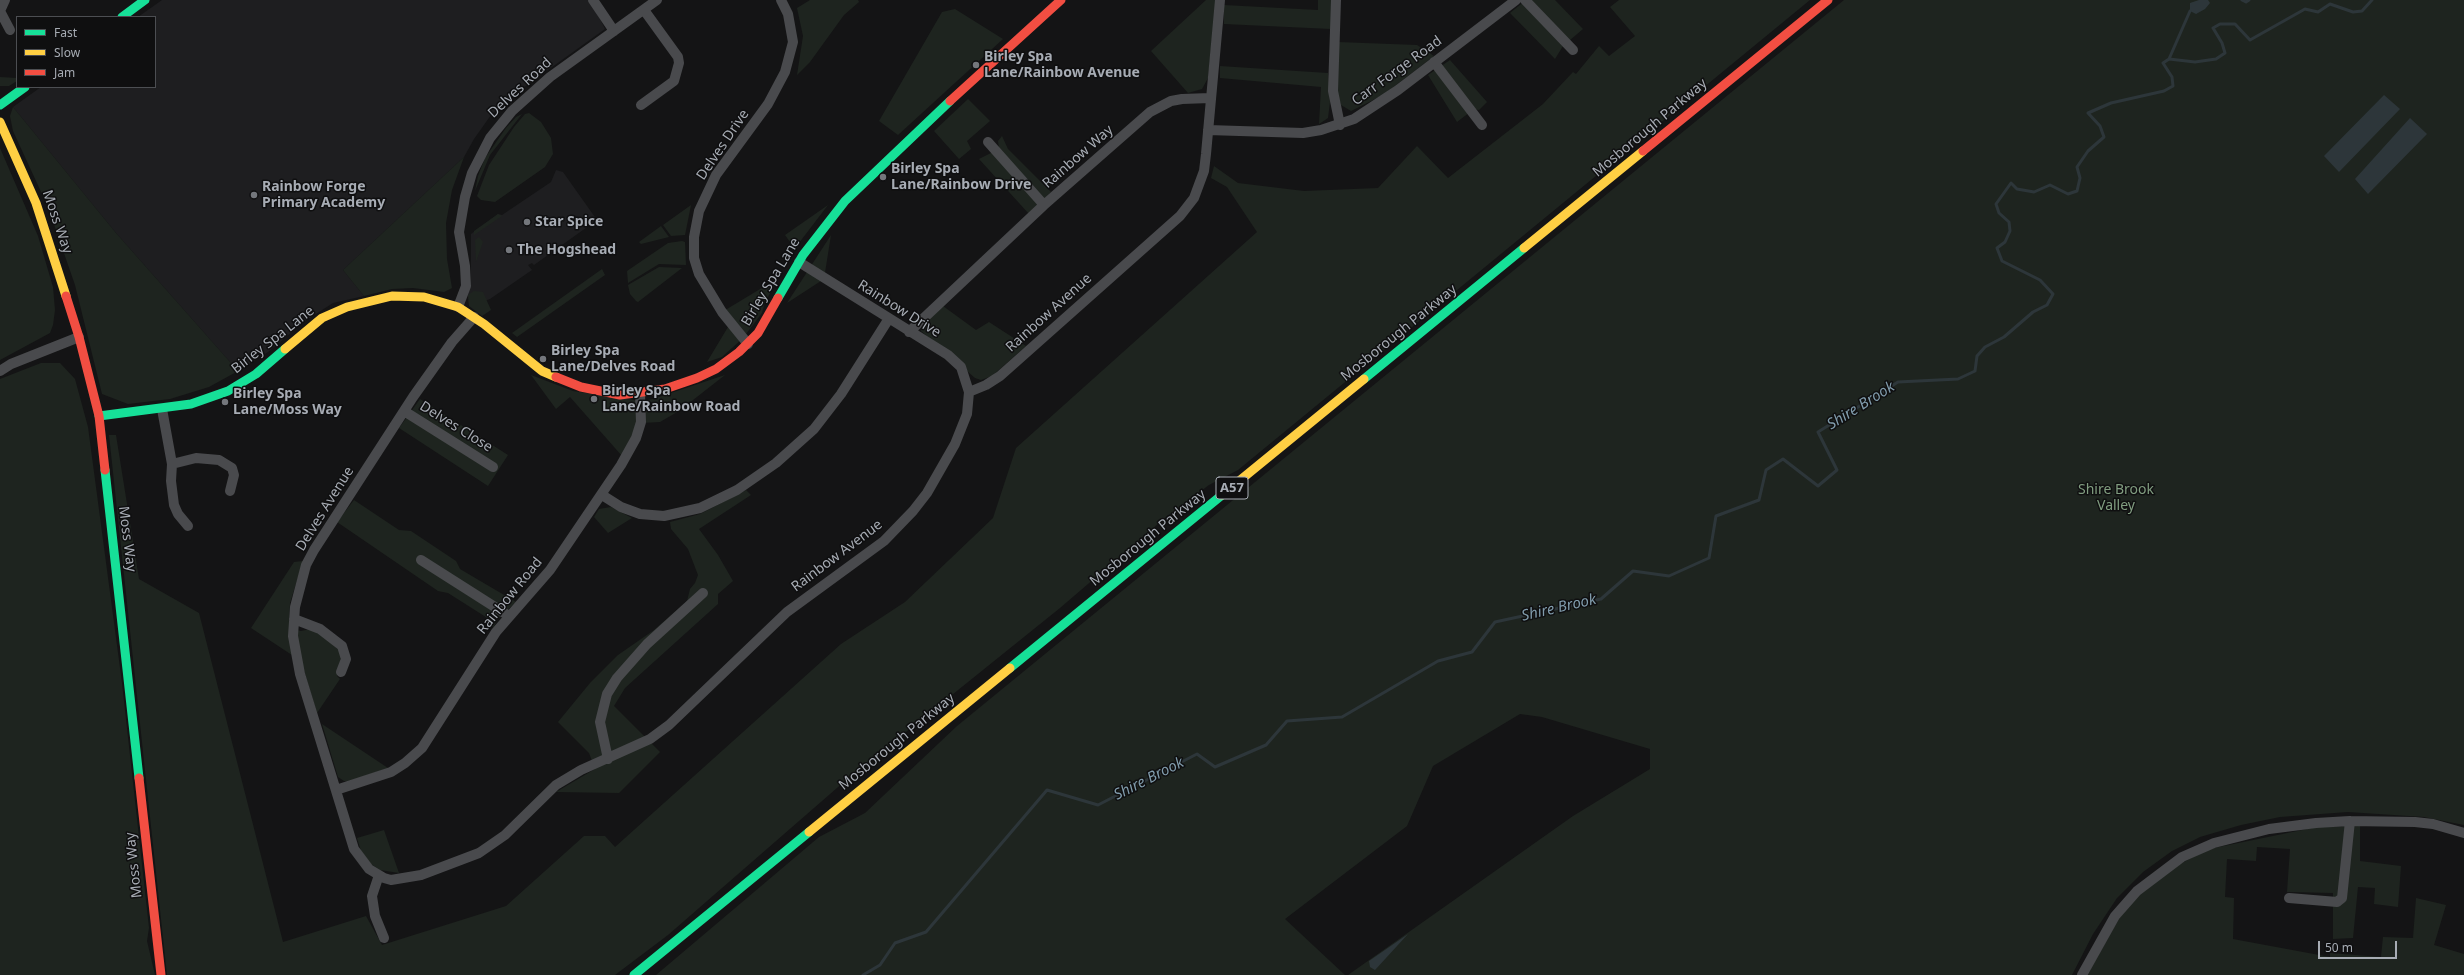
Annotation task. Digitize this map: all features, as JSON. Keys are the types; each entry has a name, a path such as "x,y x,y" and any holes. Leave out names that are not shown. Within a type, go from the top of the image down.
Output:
{"main road":[{"path":"123,16 145,0"},
{"name":"Birley Spa Lane","path":"99,416 162,409 214,397 242,384 322,318 347,307 377,299 405,296 441,301 458,307 474,317 520,355 561,380 600,392 640,394 665,389 697,378 716,369 748,344 767,319 799,262 828,221 864,182 1061,0"},
{"name":"Mosborough Parkway","path":"634,975 1828,0"},
{"path":"0,105 24,88"},
{"name":"Moss Way","path":"0,122 36,203 79,337 99,416 161,975"}],"street":[{"path":"4,0 0,11 10,30"},
{"path":"593,0 614,31"},
{"name":"Delves Road","path":"458,307 466,286 465,266 459,232 462,213 472,173 487,143 499,124 528,96 573,60 657,0"},
{"name":"Delves Drive","path":"748,344 722,312 699,274 694,258 694,237 699,211 716,175 768,104 785,72 792,42 788,14 781,0"},
{"name":"Rainbow Avenue","path":"336,790 354,849 369,869 379,875 400,880 421,876 479,853 505,835 556,784 581,770 638,747 669,725 787,612 813,591 869,554 900,525 927,493 955,444 967,414 969,392 986,385 1000,376 1188,208 1199,188 1204,171 1220,0"},
{"path":"1336,0 1333,91 1340,125"},
{"name":"Carr Forge Road","path":"1208,130 1303,133 1340,125 1368,111 1516,0"},
{"path":"1526,0 1573,50"},
{"path":"642,105 674,82 679,63 678,57 644,10"},
{"path":"1434,62 1482,125"},
{"name":"Rainbow Way","path":"909,332 1044,205 1150,112 1171,101 1210,98"},
{"path":"988,142 1044,205"},
{"name":"Rainbow Drive","path":"799,262 888,320 955,361 964,374 969,392"},
{"name":"Delves Avenue","path":"336,790 300,674 294,648 294,618 304,572 314,550 404,411 452,342 474,317"},
{"path":"602,495 620,507 640,514 664,516 700,508 737,490 776,463 814,429 841,394 888,320"},
{"path":"0,371 12,364 79,337"},
{"name":"Rainbow Road","path":"336,790 391,772 413,757 432,733 496,632 550,570 602,495 636,438 641,422 640,394"},
{"path":"162,409 172,464 171,481 174,505 178,514 188,526"},
{"name":"Delves Close","path":"404,411 493,467"},
{"path":"172,464 196,458 219,460 232,468 234,475 230,490"},
{"path":"421,560 509,616"},
{"path":"608,759 600,722 607,694 617,678 639,653 703,593"},
{"path":"294,618 320,629 342,646 346,659 341,672"},
{"path":"2082,975 2102,936 2123,906 2152,878 2182,857 2214,843 2269,829 2316,823 2350,821 2415,822 2433,824 2464,833"},
{"path":"2289,898 2337,902 2342,898 2350,821"},
{"path":"379,875 372,896 375,916 384,938"}],"shaded area":[{"name":"Rainbow Forge Primary Academy","path":"162,0 591,0 605,29 516,93 491,115 474,139 464,157 343,270 364,296 333,303 305,321 268,352 238,371 116,233 13,107 40,88 156,88 156,16 139,16"},
{"path":"2199,0 2208,0 2210,3 2205,9 2196,14 2190,11 2190,3"},
{"path":"2384,95 2400,109 2339,172 2324,156"},
{"path":"2410,118 2427,134 2368,194 2355,179"},
{"path":"556,170 563,172 597,220 534,265 532,263 528,265 532,270 490,299 469,306 468,295 471,285 471,234 498,214 502,215 551,182"},
{"path":"1408,934 1375,970 1370,967 1369,961"}],"green space":[{"path":"810,0 858,0 859,2 844,15 810,62 797,75 803,36 797,8"},
{"path":"1206,0 1216,0 1208,78 1202,89 1188,93 1151,51"},
{"path":"1318,0 1332,0 1331,29 1224,24 1224,5 1318,10"},
{"path":"1526,0 1555,0 1583,29 1563,46 1555,59 1510,13"},
{"path":"1619,0 1810,0 1238,470 1209,485 1166,517 1060,608 845,781 668,935 615,975 167,975 109,435 116,435 139,579 199,613 283,942 366,916 382,945 506,906 584,836 605,836 615,847 841,644 905,602 993,518 1016,448 1257,232 1227,187 1211,178 1214,166 1238,183 1304,191 1378,188 1417,146 1448,178 1543,104 1573,72 1576,74 1599,46 1609,56 1635,36 1610,7"},
{"name":"Shire Brook Valley","path":"1844,0 2464,0 2464,825 2424,817 2348,812 2280,817 2241,825 2200,837 2172,851 2143,872 2117,898 2093,934 2072,975 1348,975 1573,816 1650,769 1650,749 1542,717 1520,714 1433,766 1407,826 1285,919 1345,975 656,975 819,837 865,813 957,726"},
{"path":"955,9 1003,39 898,135 879,121 942,12"},
{"path":"1338,42 1417,45 1434,56 1383,95 1351,111 1341,105 1338,95"},
{"path":"1450,60 1487,102 1479,110 1474,109 1457,122 1428,75"},
{"path":"1220,66 1328,73 1330,102 1328,118 1319,124 1321,87 1220,78"},
{"path":"0,77 16,78 16,82 9,86 0,86"},
{"path":"968,99 990,121 967,141 971,149 959,159 934,131"},
{"path":"13,107 116,233 238,371 209,387 170,399 128,404 102,394 75,285 48,207 13,131 10,116"},
{"path":"529,113 541,122 551,138 553,154 545,167 495,202 481,200 477,196 489,165 514,127 525,114"},
{"path":"522,114 490,155 475,191 478,176 485,158 506,128 516,117"},
{"path":"1002,136 1008,149 1051,192 1029,214 979,159 999,149 998,141"},
{"path":"0,148 38,236 53,287 55,310 53,325 50,333 0,360"},
{"path":"464,157 452,190 446,223 447,259 452,288 444,292 413,288 392,289 364,296 343,270"},
{"path":"691,205 685,235 671,236 663,225"},
{"path":"828,205 802,239 795,249 785,235"},
{"path":"498,214 502,216 474,235 474,231"},
{"path":"661,226 669,237 641,244 639,242"},
{"path":"831,235 824,279 787,303"},
{"path":"479,237 483,242 476,262 475,240"},
{"path":"685,242 686,265 659,264 628,283 627,271 668,243"},
{"path":"659,267 682,268 638,302 636,301 630,294 628,285"},
{"path":"602,269 605,275 517,337 512,333"},
{"path":"775,280 777,281 765,302 762,313 743,338 722,357 707,362 731,322 722,312"},
{"path":"474,291 483,292 491,310 482,316 469,306 468,295"},
{"path":"943,306 976,330 989,322 1026,346 992,376 981,380 975,378 921,331 922,325"},
{"path":"41,363 60,363 75,379 88,427 122,683 149,928 147,941 155,975 0,975 0,379"},
{"path":"531,375 573,391 640,401 653,399 725,375 679,411 660,422 641,423 635,429 622,456 570,397 556,409"},
{"path":"420,399 508,455 488,486 399,428"},
{"path":"746,490 751,495 699,529 718,555 733,581 718,594 718,604 625,688 614,706 660,752 619,793 556,792 595,769 589,753 558,722 590,683 618,655 654,630 687,601 690,589 695,583 698,575 688,549 671,529 670,522 700,514"},
{"path":"354,500 399,530 411,531 456,561 460,569 516,602 498,619 493,628 489,619 448,593 438,591 337,522"},
{"path":"611,507 632,518 608,533 594,517 599,509"},
{"path":"303,561 290,603 289,628 301,631 311,629 326,638 342,653 337,676 340,679 317,713 301,661 251,628 294,562"},
{"path":"322,724 388,768 350,781 344,781 338,777"},
{"path":"2360,826 2360,861 2401,866 2398,907 2374,904 2375,888 2358,887 2353,938 2333,939 2333,893 2287,892 2290,849 2257,847 2256,861 2227,859 2225,897 2234,898 2233,939 2330,957 2330,953 2381,957 2383,937 2413,938 2416,898 2446,905 2434,945 2464,954 2464,975 2087,975 2120,917 2136,897 2168,870 2209,849 2317,827"},
{"path":"384,830 399,873 380,870 371,864 361,851 357,838"}],"waterway":[{"path":"2242,0 2246,2 2249,0"},
{"name":"Shire Brook","path":"863,975 880,965 895,943 926,932 1047,790 1098,805 1197,754 1215,767 1266,745 1287,721 1342,717 1438,661 1472,652 1495,622 1601,599 1633,571 1669,576 1709,558 1716,516 1759,500 1766,470 1783,459 1818,486 1837,470 1818,432 1898,382 1958,379 1975,371 1977,356 1985,347 2004,337 2033,312 2047,305 2053,294 2040,280 2002,261 1997,248 2005,242 2010,231 2009,222 1999,213 1996,204 2011,183 2017,189 2034,192 2050,185 2068,194 2077,191 2080,178 2077,167 2088,151 2104,137 2100,126 2088,113 2111,103 2164,91 2173,86 2172,77 2163,63 2169,59 2195,62 2216,59 2225,53 2222,43 2213,28 2220,24 2235,24 2250,40 2305,9 2318,12 2330,4 2353,12 2362,11 2372,0"},
{"path":"2169,59 2190,11"}],"traffic: fast":[{"path":"123,16 145,0"},
{"path":"0,105 24,88"},
{"path":"778,298 803,255 845,201 950,101"},
{"path":"1364,379 1524,248"},
{"path":"99,416 191,404 228,391 256,374 285,349"},
{"path":"105,470 139,778"},
{"path":"1010,668 1222,495"},
{"path":"634,975 809,832"}],"traffic: slow":[{"path":"0,122 36,203 66,296"},
{"path":"1524,248 1643,151"},
{"path":"285,349 322,318 347,307 392,296 424,297 458,307 484,324 542,371 556,377"},
{"path":"1222,495 1364,379"},
{"path":"809,832 1010,668"}],"traffic: jam":[{"path":"950,101 1061,0"},
{"path":"1643,151 1828,0"},
{"path":"66,296 79,337 99,416 105,470"},
{"path":"556,377 581,387 620,395 665,389 697,378 716,369 739,352 758,333 778,298"},
{"path":"139,778 161,975"}],"place":[{"name":"Birley Spa Lane/Rainbow Avenue","path":"976,65"},
{"name":"Birley Spa Lane/Rainbow Drive","path":"883,177"},
{"name":"Rainbow Forge Primary Academy","path":"254,195"},
{"name":"Star Spice","path":"527,222"},
{"name":"The Hogshead","path":"509,250"},
{"name":"Birley Spa Lane/Delves Road","path":"543,359"},
{"name":"Birley Spa Lane/Rainbow Road","path":"594,399"},
{"name":"Birley Spa Lane/Moss Way","path":"225,402"}]}
